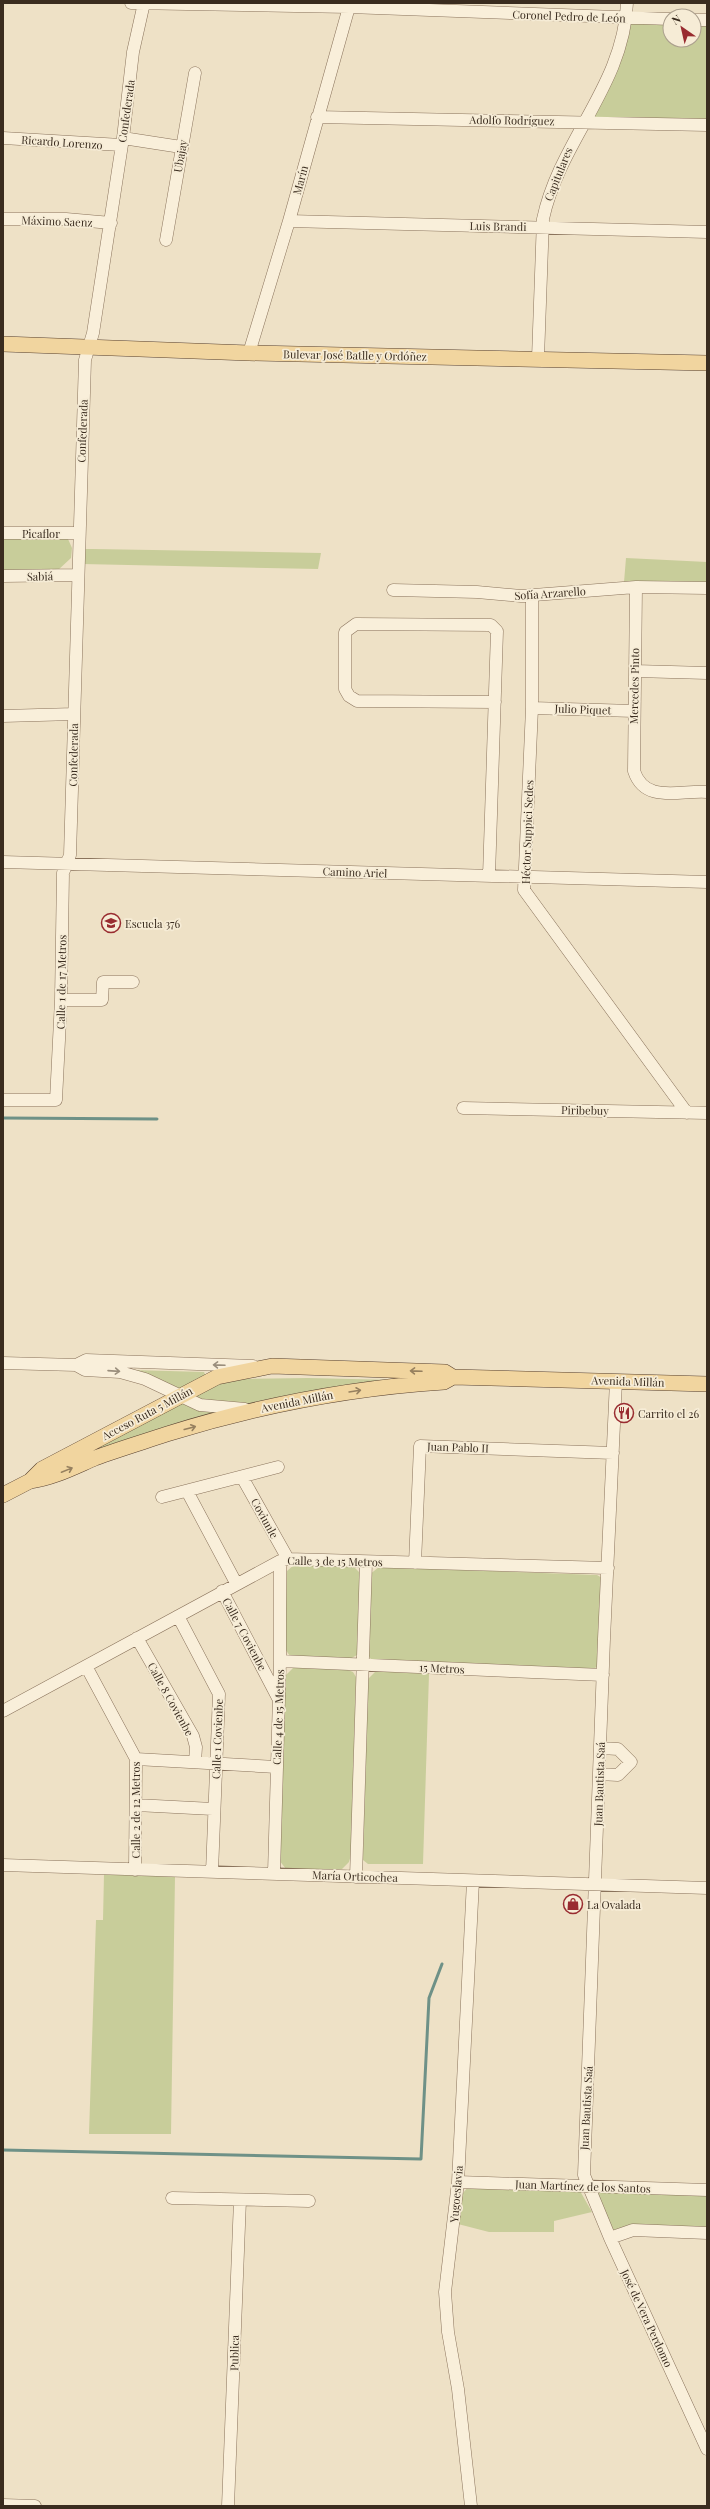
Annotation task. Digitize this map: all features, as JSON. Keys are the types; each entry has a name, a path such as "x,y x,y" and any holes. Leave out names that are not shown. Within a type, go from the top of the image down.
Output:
{"main road":[{"name":"Bulevar José Batlle y Ordóñez","path":"3,344 249,352 707,363"},
{"name":"Avenida Millán","path":"272,1366 445,1372 453,1377"},
{"name":"Acceso Ruta 5 Millán","path":"3,1495 30,1481 42,1469 178,1396 217,1377 272,1366"},
{"name":"Avenida Millán","path":"262,1409 366,1389 444,1382 453,1377 707,1384"},
{"name":"Acceso Ruta 5 Millán","path":"30,1481 45,1479 97,1457 168,1434 262,1409"}],"street":[{"name":"Coronel Pedro de León","path":"131,3 350,7 662,19"},
{"name":"Confederada","path":"66,864 70,855 78,533 85,360 93,333 111,224 133,52 144,3"},
{"name":"Capitulares","path":"538,358 542,227 546,201 554,178 611,74 627,18 627,3"},
{"name":"Marín","path":"249,352 289,221 317,117 350,7"},
{"name":"Ubajay","path":"166,240 181,147 196,73"},
{"name":"Adolfo Rodríguez","path":"317,117 584,121 707,126"},
{"name":"Ricardo Lorenzo","path":"3,138 122,142 181,147"},
{"name":"Máximo Saenz","path":"3,220 66,219 111,224"},
{"name":"Luis Brandi","path":"289,221 707,232"},
{"name":"Picaflor","path":"3,533 78,533"},
{"name":"Sabiá","path":"3,576 77,575"},
{"name":"Sofía Arzarello","path":"392,590 532,595 636,587 707,588"},
{"name":"Mercedes Pinto","path":"636,587 634,771 639,783 650,792 707,792"},
{"name":"Héctor Suppici Sedes","path":"532,595 532,708 524,890 687,1113"},
{"path":"489,876 495,702 497,631 491,625 356,624 345,632 345,689 349,696 357,701 495,702"},
{"path":"635,671 707,673"},
{"name":"Julio Piquet","path":"532,708 634,711"},
{"path":"3,716 74,714"},
{"name":"Camino Ariel","path":"3,862 707,882"},
{"name":"Calle 1 de 17 Metros","path":"3,1100 56,1100 61,1000 63,873 66,864"},
{"path":"61,1000 102,1000 103,982 133,982"},
{"name":"Piribebuy","path":"463,1108 707,1113"},
{"name":"Avenida Millán","path":"76,1365 86,1360 272,1366"},
{"name":"Avenida Millán","path":"3,1363 76,1365 85,1370 120,1372 145,1379 178,1396 200,1405 262,1409"},
{"name":"Juan Bautista Saá","path":"588,2187 583,2161 596,1885 600,1748 616,1381"},
{"name":"Juan Pablo II","path":"415,1563 420,1446 613,1453"},
{"path":"162,1497 278,1467"},
{"name":"Coviunle","path":"242,1476 284,1560"},
{"path":"187,1491 236,1583"},
{"name":"Calle 3 de 15 Metros","path":"3,1711 236,1583 284,1560 608,1568"},
{"name":"Calle 4 de 15 Metros","path":"274,1872 276,1767 284,1560"},
{"path":"356,1877 366,1562"},
{"name":"Calle 7 Covienbe","path":"222,1591 279,1699"},
{"name":"Calle 1 Covienbe","path":"178,1616 219,1694 217,1762 213,1809 212,1872"},
{"name":"Calle 8 Covienbe","path":"138,1638 193,1736 196,1747 195,1762"},
{"name":"15 Metros","path":"280,1661 603,1675"},
{"name":"Calle 2 de 12 Metros","path":"86,1666 136,1759 135,1870"},
{"path":"599,1774 618,1775 631,1762 618,1749 600,1748"},
{"path":"136,1759 217,1762 276,1767"},
{"path":"136,1805 213,1809"},
{"name":"María Orticochea","path":"3,1865 212,1872 274,1872 356,1877 707,1888"},
{"name":"Yugoeslavia","path":"471,2506 458,2389 448,2332 445,2292 458,2182 473,1881"},
{"name":"Juan Martínez de los Santos","path":"458,2182 707,2190"},
{"name":"José de Vera Perdomo","path":"588,2187 707,2449"},
{"path":"172,2198 309,2201"},
{"name":"Publica","path":"228,2506 240,2200"},
{"path":"610,2238 633,2230 707,2233"},
{"path":"3,2505 35,2506"}],"green space":[{"path":"630,22 662,22 662,48 702,48 702,24 707,24 707,121 594,117 593,111"},
{"path":"3,537 68,539 72,548 71,558 57,571 3,573"},
{"path":"82,549 321,553 318,569 82,564"},
{"path":"626,558 707,562 707,585 624,582"},
{"path":"132,1370 204,1372 206,1377 178,1392"},
{"path":"308,1378 394,1380 239,1405 229,1405 189,1397 217,1384 244,1379"},
{"path":"180,1402 198,1410 226,1413 51,1471"},
{"path":"295,1564 352,1565 360,1573 357,1655 348,1660 290,1656 285,1649 287,1571"},
{"path":"379,1567 597,1575 602,1578 597,1667 592,1669 372,1660 368,1656 369,1575"},
{"path":"294,1667 348,1670 353,1672 356,1677 351,1855 349,1862 342,1869 286,1869 279,1860 283,1678"},
{"path":"376,1671 429,1674 423,1864 368,1864 363,1860 368,1679"},
{"path":"104,1874 175,1876 171,2134 89,2134 96,1920 103,1920"},
{"path":"468,2187 580,2191 592,2212 554,2221 554,2232 489,2232 458,2224 463,2193"},
{"path":"596,2192 707,2193 707,2230 628,2228 612,2230"}],"waterway":[{"path":"3,1118 157,1119"},
{"path":"3,2150 421,2159 429,1998 442,1964"}],"place":[{"name":"Escuela 376","path":"111,923"},
{"name":"Carrito el 26","path":"624,1413"},
{"name":"La Ovalada","path":"573,1904"}]}
